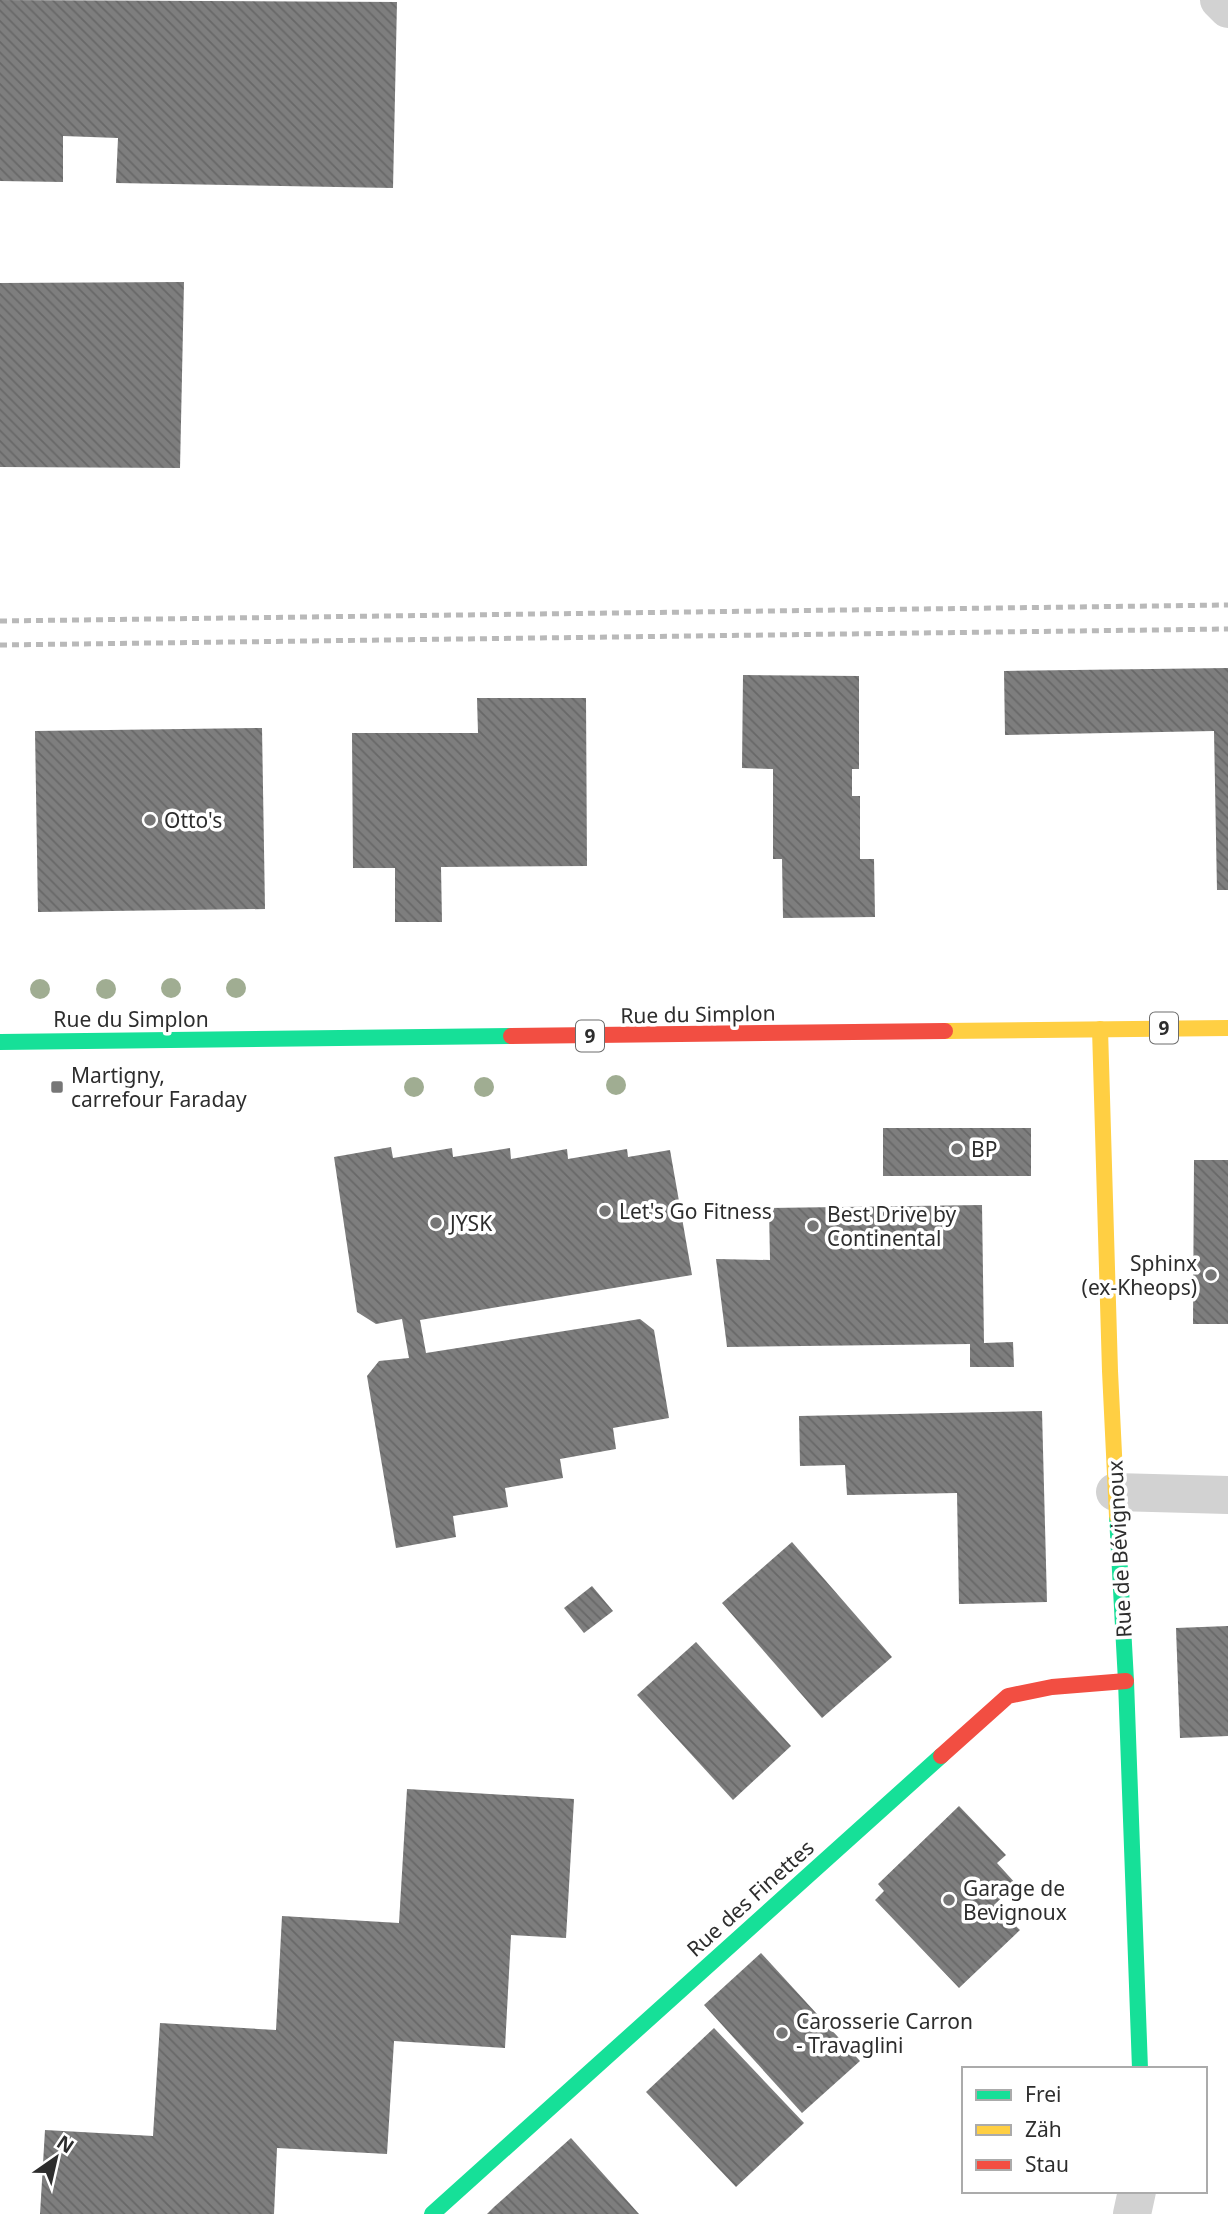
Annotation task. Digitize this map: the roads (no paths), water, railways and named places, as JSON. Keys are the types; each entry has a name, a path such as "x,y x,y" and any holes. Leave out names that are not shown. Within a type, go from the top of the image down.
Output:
{"street":[{"path":"1219,0 1228,9"},
{"name":"Rue du Simplon","path":"0,1041 1228,1028"},
{"name":"Rue de Bévignoux","path":"1100,1029 1115,1492 1126,1681 1140,2067"},
{"path":"1115,1492 1228,1495"},
{"name":"Rue des Finettes","path":"432,2214 1007,1696 1058,1685 1126,1681"},
{"path":"1132,2214 1137,2193"}],"railway":[{"path":"0,621 1228,605"},
{"path":"0,645 1228,629"}],"place":[{"name":"Otto's","path":"150,820"},
{"name":"Martigny, carrefour Faraday","path":"57,1087"},
{"name":"BP","path":"957,1149"},
{"name":"Let's Go Fitness","path":"605,1211"},
{"name":"JYSK","path":"436,1223"},
{"name":"Best Drive by Continental","path":"813,1226"},
{"name":"Sphinx (ex-Kheops)","path":"1211,1275"},
{"name":"Garage de Bevignoux","path":"949,1900"},
{"name":"Carosserie Carron - Travaglini","path":"782,2033"}]}
